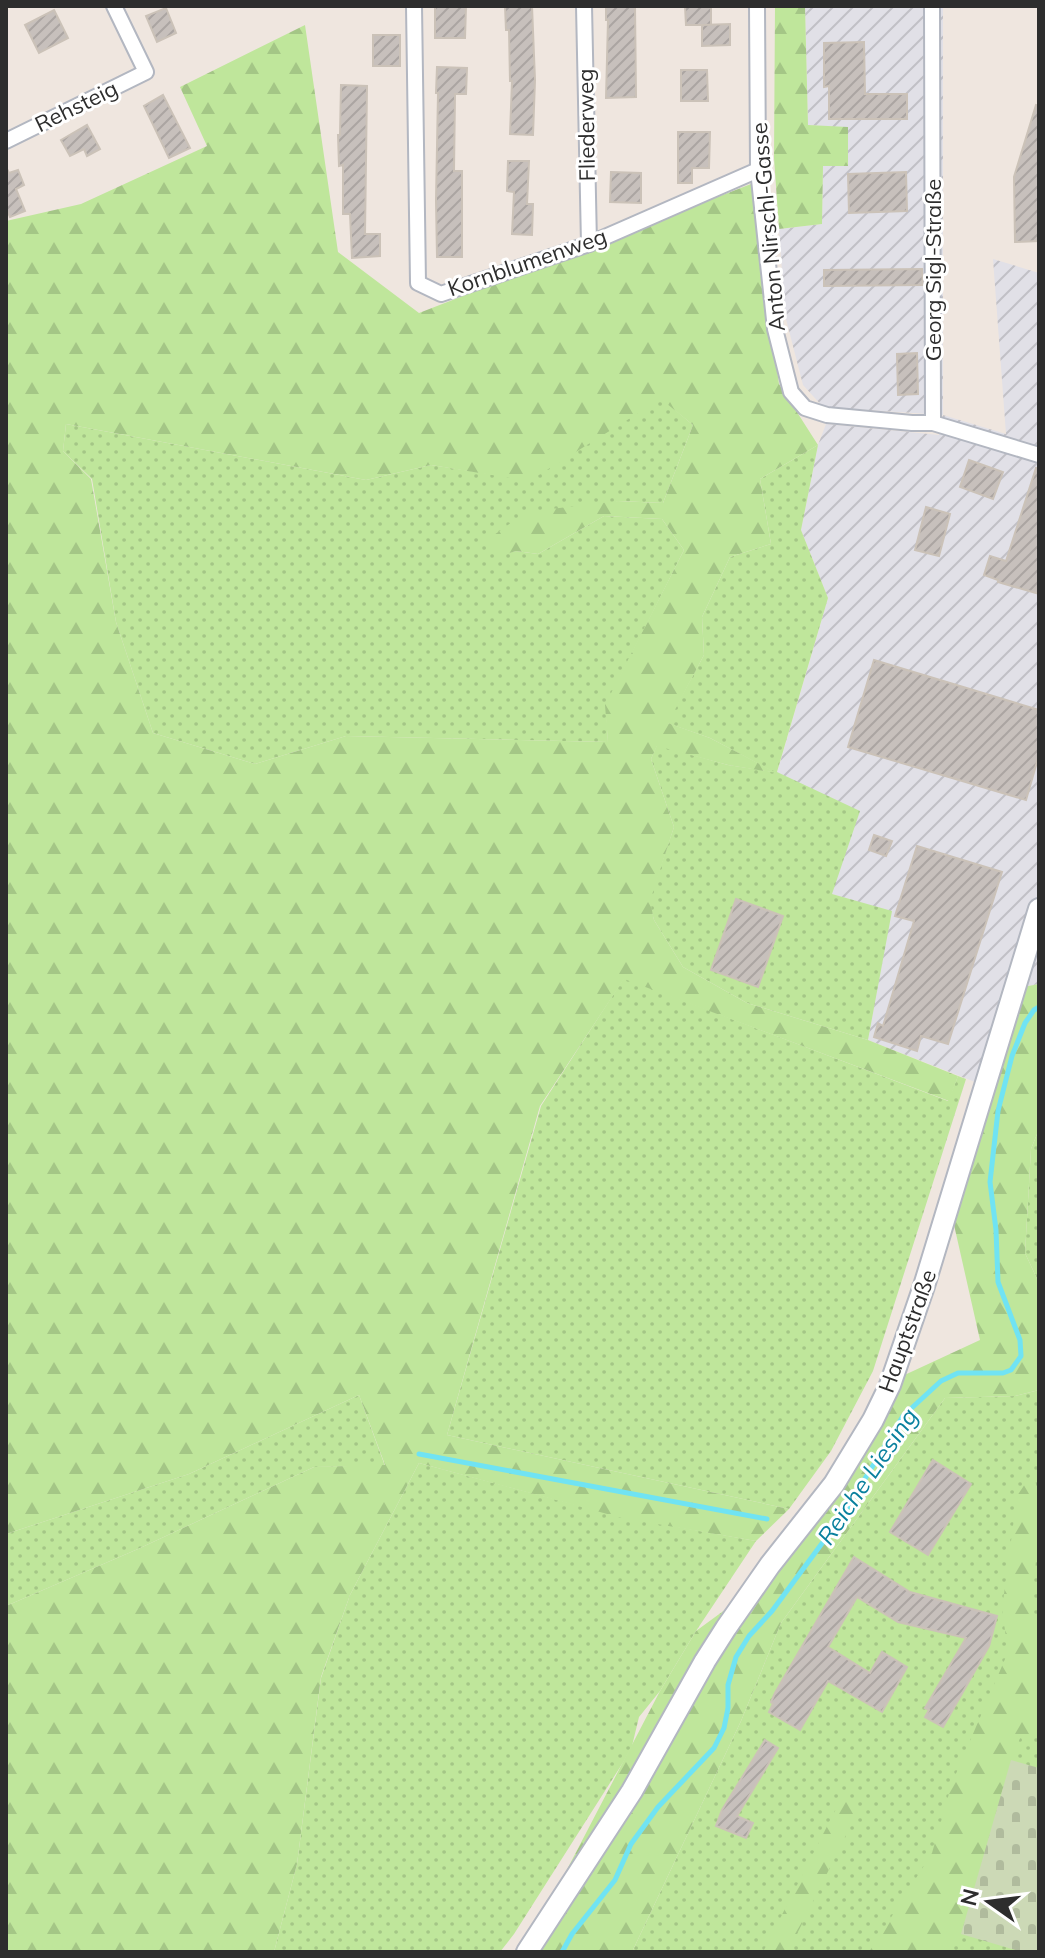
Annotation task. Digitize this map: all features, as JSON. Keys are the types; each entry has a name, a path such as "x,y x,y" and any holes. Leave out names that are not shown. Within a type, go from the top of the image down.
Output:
{"main road":[{"name":"Hauptstraße","path":"527,1952 632,1791 719,1639 770,1565 834,1484 873,1420 890,1385 924,1286 1039,909"}],"street":[{"name":"Rehsteig","path":"6,141 146,72 114,6"},
{"name":"Kornblumenweg","path":"414,6 418,283 441,294 589,244 758,170"},
{"name":"Fliederweg","path":"584,6 589,244"},
{"name":"Anton Nirschl-Gasse","path":"757,6 758,170 775,329 791,392 805,408 827,415 933,423"},
{"name":"Georg Sigl-Straße","path":"932,6 933,423"},
{"path":"933,423 1039,455"}],"shaded area":[{"path":"805,6 943,6 943,415 823,407 803,385 785,315 779,229 822,224 823,165 848,165 848,128 808,125"},
{"path":"993,259 1039,273 1039,984 1002,991 975,1082 868,1040 891,912 832,894 777,773 828,598 801,530 818,445 826,424 939,435 943,415 1006,434"}],"green space":[{"path":"775,6 805,6 808,125 848,127 848,166 823,166 822,224 779,229 774,158"},
{"path":"305,25 338,252 419,313 751,184 779,384 818,445 760,479 771,544 730,557 702,617 704,655 668,723 710,738 777,773 728,765 657,746 651,759 674,827 650,901 654,920 683,967 747,1003 868,1040 958,1076 949,1101 624,979 540,1106 447,1435 789,1509 756,1541 622,1518 419,1463 350,1595 321,1677 297,1864 274,1952 6,1952 6,1606 314,1467 385,1465 359,1395 189,1474 6,1534 6,221 81,204 207,146 180,87","holes":["661,399 693,425 663,503 618,501 526,512 487,540 497,557 516,551 538,554 604,516 662,519 684,550 605,705 608,742 346,736 255,764 153,733 116,622 91,479 63,451 66,424 366,480 431,465 529,481"]},
{"path":"661,398 693,425 663,503 618,501 497,556 516,551 538,554 604,516 662,519 684,550 606,705 608,742 346,736 255,764 153,733 116,622 92,479 63,451 66,424 366,480 431,465 529,480"},
{"path":"818,445 801,530 828,598 777,772 860,811 832,894 892,911 868,1040 747,1003 683,967 654,920 649,901 674,827 651,759 657,745 728,765 774,772 710,738 667,723 704,655 702,617 730,557 771,544 760,479"},
{"path":"624,978 948,1101 958,1076 966,1079 873,1371 831,1451 789,1509 447,1435 541,1106"},
{"path":"1039,984 1039,1129 1031,1149 1025,1253 1039,1283 1039,1390 1015,1396 945,1398 781,1623 741,1721 632,1952 524,1952 660,1691 696,1631 767,1579 898,1378 980,1340 952,1216 975,1082 1002,991"},
{"path":"1039,1129 1039,1283 1025,1253 1031,1149"},
{"path":"1039,1390 1039,1952 632,1952 741,1721 781,1623 945,1398 1015,1396"},
{"path":"359,1395 385,1466 314,1467 6,1606 6,1534 189,1474"},
{"path":"419,1463 622,1517 756,1541 660,1691 639,1717 632,1746 624,1761 500,1952 274,1952 297,1864 321,1678 350,1595"},
{"path":"1033,1472 1039,1522 1029,1613 1039,1615 1039,1737 1021,1736 1011,1760 961,1934 948,1952 869,1952 932,1853 952,1783 1008,1652 1002,1609 1017,1496"},
{"path":"1011,1760 1039,1768 1039,1952 1022,1952 961,1934"},
{"path":"842,1797 860,1807 788,1952 763,1952"}],"building":[{"path":"435,6 466,6 465,38 435,38"},
{"path":"505,6 532,6 535,80 533,135 510,134 512,81"},
{"path":"606,6 635,6 636,97 606,98"},
{"path":"685,6 711,6 711,25 686,25"},
{"path":"166,8 176,33 157,42 146,16"},
{"path":"54,10 68,38 39,53 25,25"},
{"path":"730,24 730,45 702,46 702,25"},
{"path":"373,35 400,35 400,66 373,66"},
{"path":"864,42 865,94 907,94 907,119 829,119 829,86 824,87 824,43"},
{"path":"437,67 467,68 466,94 455,94 454,171 462,171 462,257 437,257"},
{"path":"681,70 707,70 708,101 681,101"},
{"path":"341,85 367,86 365,234 380,234 380,256 352,258 350,214 343,214 343,165 339,166"},
{"path":"163,95 190,148 169,158 144,106"},
{"path":"1036,105 1039,106 1039,241 1015,242 1014,177"},
{"path":"87,125 100,149 87,156 84,149 70,156 61,140"},
{"path":"678,132 710,132 709,168 692,168 692,183 678,183"},
{"path":"508,161 529,161 527,204 533,204 532,235 512,234 514,192 507,191"},
{"path":"6,167 9,173 18,170 24,185 16,189 25,211 10,217 6,208"},
{"path":"611,172 641,173 641,203 610,202"},
{"path":"906,172 907,211 849,213 848,174"},
{"path":"922,269 923,285 824,286 824,270"},
{"path":"917,353 918,394 898,395 897,354"},
{"path":"969,460 1003,472 993,499 960,487"},
{"path":"1036,468 1039,469 1039,594 984,575 990,556 1006,561"},
{"path":"926,507 950,514 939,556 915,550"},
{"path":"874,660 1039,710 1039,755 1026,800 848,747"},
{"path":"874,835 892,841 886,856 869,850"},
{"path":"917,846 1002,872 948,1044 921,1036 917,1051 874,1037 878,1023 883,1026 914,921 895,916"},
{"path":"736,899 783,916 758,987 711,970"},
{"path":"933,1460 971,1484 928,1555 890,1532"},
{"path":"854,1557 910,1592 997,1616 989,1646 943,1727 925,1717 929,1710 925,1708 966,1638 898,1622 857,1597 828,1647 870,1673 882,1652 907,1667 882,1712 828,1681 800,1730 769,1712 775,1693"},
{"path":"765,1740 778,1748 737,1816 753,1823 746,1838 716,1826 722,1810"}],"waterway":[{"name":"Reiche Liesing","path":"562,1952 572,1934 615,1880 631,1844 658,1807 714,1748 724,1728 728,1685 736,1657 843,1515 903,1416 941,1381 958,1373 1003,1373 1011,1370 1021,1356 1020,1340 998,1282 990,1182 998,1111 1012,1056 1025,1023 1039,1007"},
{"path":"419,1454 767,1519"}]}
